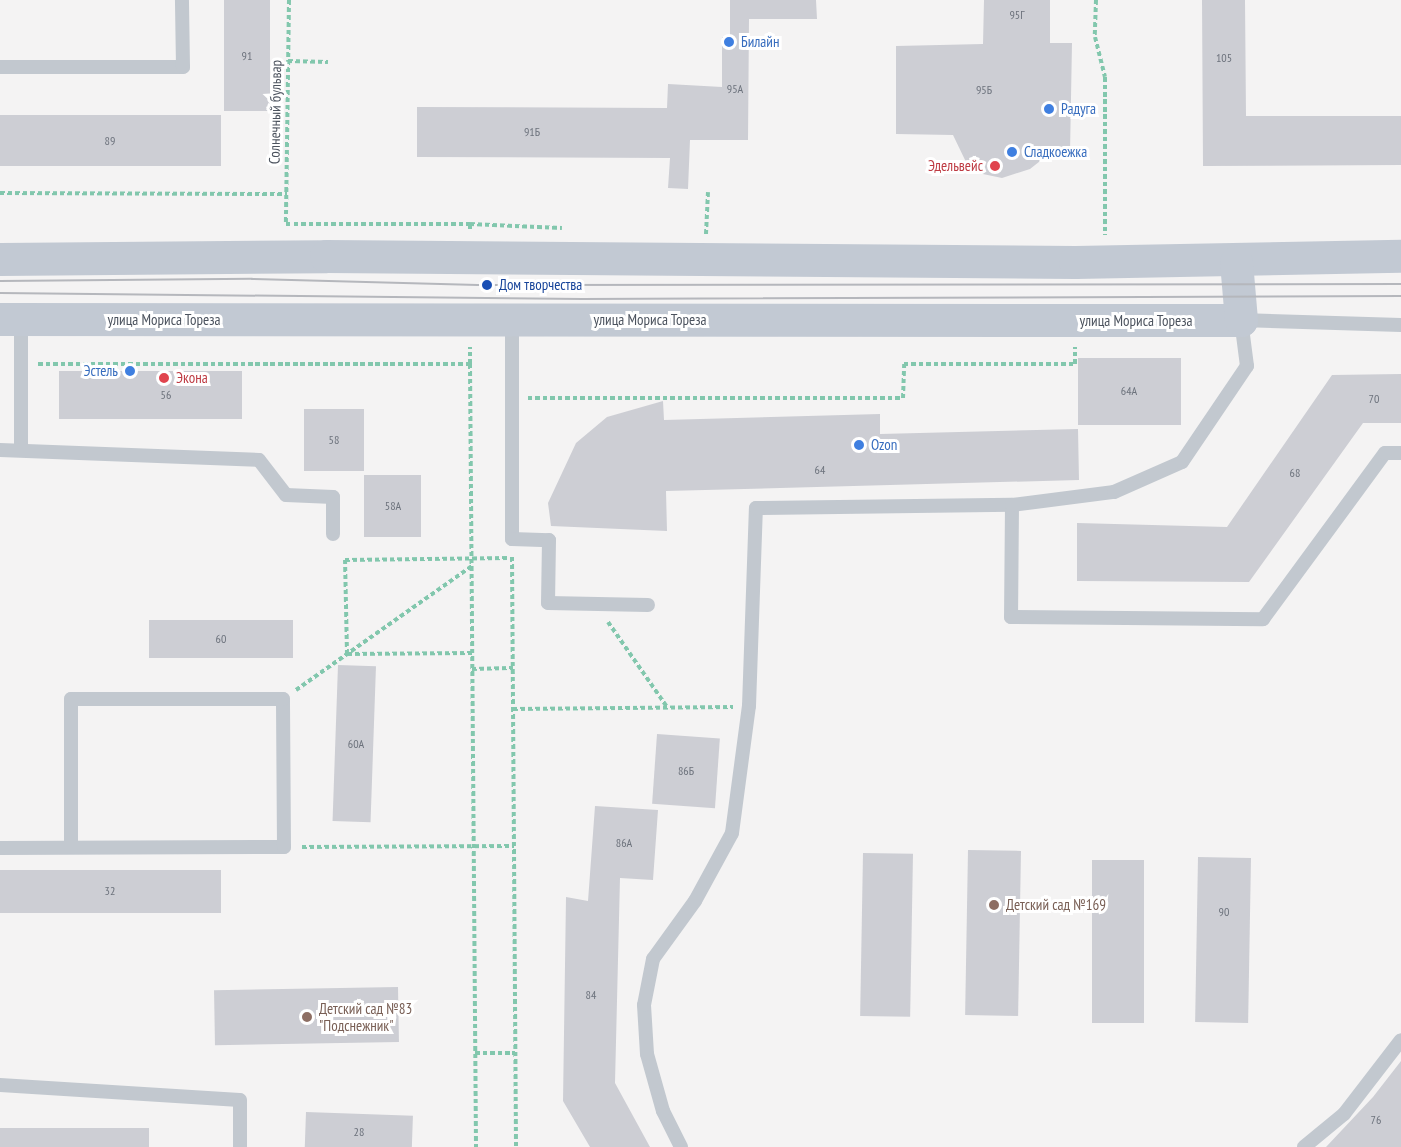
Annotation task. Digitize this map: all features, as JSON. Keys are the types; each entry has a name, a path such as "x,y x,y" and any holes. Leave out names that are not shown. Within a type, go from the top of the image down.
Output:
{"street":[{"path":"0,259 326,256 1236,262 1401,256"},
{"path":"1236,262 1241,320"},
{"name":"улица Мориса Тореза","path":"10,319 1241,320"}],"lane":[{"path":"0,67 183,67 183,0"},
{"path":"10,319 21,448"},
{"path":"512,320 512,539 549,540 548,603 648,605"},
{"path":"681,1147 663,1111 647,1054 644,1005 653,959 695,901 732,833 749,706 756,508 1012,505 1114,492 1182,462 1247,366 1241,320 1401,325"},
{"path":"0,450 21,448 259,460 286,495 333,497 333,534"},
{"path":"1012,505 1011,616 1263,619 1384,453 1401,453"},
{"path":"0,848 284,847 284,699 71,699 71,847"},
{"path":"1305,1147 1344,1113 1401,1040"},
{"path":"0,1085 240,1100 240,1147"}],"path":[{"name":"Солнечный бульвар","path":"286,224 289,0"},
{"path":"288,61 328,62"},
{"path":"706,234 708,192"},
{"path":"0,193 286,194"},
{"path":"470,364 476,1147"},
{"path":"512,539 516,1147"},
{"path":"347,654 345,560 512,558"},
{"path":"284,699 472,566"},
{"path":"596,604 667,707"},
{"path":"347,654 472,653"},
{"path":"472,669 513,668"},
{"path":"513,709 749,706"},
{"path":"284,847 514,846"},
{"path":"475,1053 515,1053"}],"building":[{"path":"224,0 270,0 270,111 224,111"},
{"path":"730,0 816,0 817,19 749,19 748,140 690,140 688,189 668,188 670,158 417,157 417,107 667,108 668,84 722,87 722,37 730,37"},
{"path":"984,0 1050,0 1050,43 1072,43 1070,153 1049,154 1030,169 1002,178 978,173 966,162 953,135 896,134 896,46 983,44"},
{"path":"1202,0 1245,0 1246,116 1401,116 1401,165 1203,166"},
{"path":"0,115 221,115 221,166 0,166"},
{"path":"1078,358 1181,358 1181,425 1078,425"},
{"path":"59,371 242,371 242,419 59,419"},
{"path":"1401,374 1401,423 1363,423 1249,582 1077,581 1077,523 1227,527 1332,375"},
{"path":"663,401 664,420 880,414 880,434 1078,429 1079,480 666,491 667,531 551,526 548,503 576,443 607,417"},
{"path":"304,409 364,409 364,471 304,471"},
{"path":"364,475 421,475 421,537 364,537"},
{"path":"149,620 293,620 293,658 149,658"},
{"path":"338,665 376,666 371,822 333,821"},
{"path":"657,734 720,738 715,808 652,804"},
{"path":"595,806 658,810 653,880 620,878 615,1083 650,1147 590,1147 563,1101 566,897 588,901"},
{"path":"968,850 1021,851 1018,1016 965,1015"},
{"path":"863,853 913,854 910,1017 860,1016"},
{"path":"1198,857 1251,858 1248,1023 1195,1022"},
{"path":"1092,860 1144,860 1144,1023 1092,1023"},
{"path":"0,870 221,870 221,913 0,913"},
{"name":"Детский сад №83 \"Подснежник\"","path":"398,987 399,1042 215,1045 214,990"},
{"path":"1401,1061 1401,1147 1326,1147 1373,1097"},
{"path":"306,1112 413,1116 412,1147 305,1147"},
{"path":"0,1128 149,1128 149,1147 0,1147"}],"tram line":[{"path":"0,281 252,279 487,285 1401,284"},
{"path":"0,293 582,299 1401,296"}],"place":[{"name":"Билайн","path":"729,42"},
{"name":"Радуга","path":"1049,109"},
{"name":"Сладкоежка","path":"1012,152"},
{"name":"Эдельвейс","path":"995,166"},
{"name":"Дом творчества","path":"487,285"},
{"name":"Эстель","path":"130,371"},
{"name":"Экона","path":"164,378"},
{"name":"Ozon","path":"859,445"},
{"name":"Детский сад №169","path":"994,905"},
{"name":"Детский сад №83 \"Подснежник\"","path":"307,1017"}]}
